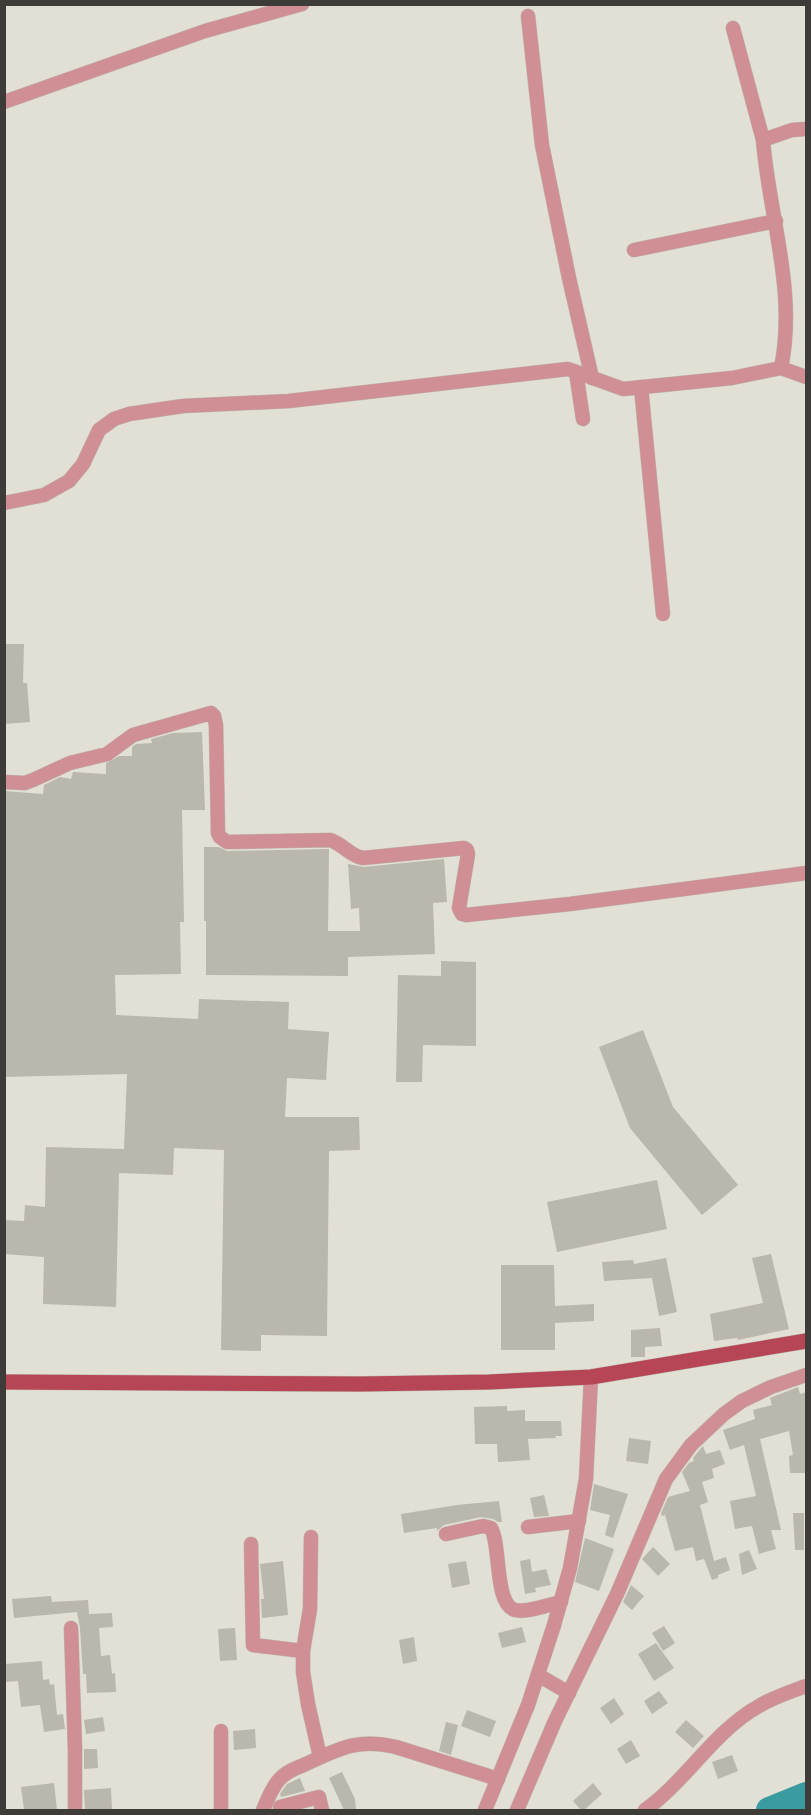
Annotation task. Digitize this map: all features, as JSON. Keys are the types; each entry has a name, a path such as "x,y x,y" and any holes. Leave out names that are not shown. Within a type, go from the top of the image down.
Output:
{"main road":[{"path":"4,1382 361,1384 489,1382 591,1377 807,1341"}],"street":[{"path":"4,102 205,31 302,4"},
{"path":"528,16 542,145 592,378"},
{"path":"733,28 763,140 781,249 787,325 781,368"},
{"path":"763,140 792,130 807,129"},
{"path":"634,250 776,221"},
{"path":"4,503 44,495 69,481 83,464 99,430 129,414 183,406 289,401 568,369 623,389 732,378 781,368 807,376"},
{"path":"576,372 583,419"},
{"path":"641,387 663,614"},
{"path":"4,782 25,783 70,763 107,754 133,735 209,713 214,717 216,725 218,833 220,837 227,842 330,840 339,843 357,857 363,858 464,848 468,854 459,908 462,914 593,901 807,873"},
{"path":"517,1810 563,1689 617,1594 666,1479 705,1430 742,1401 807,1375"},
{"path":"486,1810 538,1675 570,1568 586,1479 591,1377"},
{"path":"528,1527 579,1521"},
{"path":"446,1534 483,1526 491,1528 495,1538 501,1591 507,1605 512,1608 525,1610 561,1602"},
{"path":"312,1537 309,1618 303,1651 304,1683 320,1757"},
{"path":"251,1544 253,1645 303,1651"},
{"path":"70,1628 75,1810"},
{"path":"538,1675 563,1689"},
{"path":"645,1810 662,1798 745,1715 758,1706 807,1686"},
{"path":"221,1731 221,1810"},
{"path":"263,1810 274,1788 285,1775 345,1746 379,1743 498,1779"},
{"path":"274,1788 281,1809 319,1797 322,1810"}],"building":[{"path":"4,644 24,644 23,683 27,683 30,722 4,724"},
{"path":"202,732 205,810 182,810 184,922 180,922 181,974 115,975 116,1015 198,1019 199,999 289,1002 288,1029 329,1032 326,1080 287,1078 285,1117 359,1117 360,1150 329,1151 327,1336 261,1335 261,1351 221,1350 224,1150 174,1148 173,1175 119,1173 116,1307 43,1304 44,1257 4,1254 4,1220 24,1221 25,1205 45,1207 46,1147 124,1149 127,1074 4,1077 4,791 43,794 44,785 60,777 71,779 73,772 106,774 106,763 119,756 132,756 132,747 136,744 152,743 151,739 173,733"},
{"path":"204,847 219,847 227,851 329,849 328,931 360,931 359,908 351,909 348,864 364,867 444,859 447,902 433,903 435,954 348,957 348,976 206,975"},
{"path":"441,961 476,962 476,1046 423,1045 422,1082 396,1082 398,975 441,976"},
{"path":"643,1030 673,1107 738,1185 702,1215 630,1128 599,1047"},
{"path":"657,1180 667,1229 557,1252 547,1202"},
{"path":"771,1254 789,1329 738,1340 737,1338 714,1341 710,1314 763,1303 752,1258"},
{"path":"666,1258 677,1312 659,1316 652,1278 604,1281 602,1262 633,1260 634,1264"},
{"path":"501,1265 554,1265 555,1306 594,1304 594,1321 555,1323 555,1350 501,1350"},
{"path":"660,1328 662,1346 645,1347 645,1357 631,1357 631,1330"},
{"path":"798,1387 800,1394 807,1392 807,1473 790,1473 789,1456 793,1455 789,1431 760,1439 781,1530 771,1530 776,1549 759,1554 752,1526 735,1529 730,1501 756,1496 744,1445 730,1450 723,1430 755,1419 753,1410 772,1405 770,1398"},
{"path":"507,1406 507,1411 525,1410 525,1421 561,1421 562,1436 528,1439 530,1460 498,1462 497,1444 475,1444 474,1407"},
{"path":"629,1438 651,1441 648,1464 626,1461"},
{"path":"703,1446 706,1454 720,1450 725,1464 712,1469 714,1478 702,1482 708,1502 700,1505 714,1561 726,1557 730,1570 712,1580 704,1559 696,1561 693,1547 675,1551 665,1515 662,1516 661,1513 668,1497 690,1491 682,1472 689,1463 694,1461 693,1458"},
{"path":"594,1484 628,1494 613,1538 605,1535 610,1515 590,1510"},
{"path":"544,1495 549,1516 534,1517 530,1498"},
{"path":"499,1501 502,1522 481,1517 444,1525 437,1531 437,1528 404,1533 401,1514"},
{"path":"793,1513 804,1513 804,1550 795,1550"},
{"path":"585,1538 614,1549 599,1591 575,1582"},
{"path":"653,1547 670,1564 658,1576 642,1559"},
{"path":"749,1550 757,1569 742,1575 739,1554"},
{"path":"530,1559 532,1572 546,1569 551,1585 535,1588 536,1592 525,1594 520,1561"},
{"path":"283,1561 288,1615 262,1618 261,1599 264,1599 260,1564"},
{"path":"466,1561 470,1584 452,1588 448,1564"},
{"path":"631,1585 644,1596 632,1610 623,1602"},
{"path":"51,1596 52,1602 88,1600 89,1614 112,1613 113,1627 99,1628 101,1656 110,1655 112,1674 115,1673 116,1692 87,1693 77,1612 14,1618 12,1599"},
{"path":"664,1626 675,1643 663,1651 652,1633"},
{"path":"522,1627 526,1642 502,1648 498,1633"},
{"path":"235,1628 237,1660 220,1661 218,1629"},
{"path":"414,1637 417,1661 403,1664 399,1640"},
{"path":"656,1643 674,1668 654,1681 638,1654"},
{"path":"42,1661 43,1680 49,1679 50,1685 54,1684 57,1715 63,1714 65,1729 44,1732 40,1705 21,1707 18,1681 4,1682 4,1664"},
{"path":"659,1691 668,1703 652,1714 644,1701"},
{"path":"614,1698 624,1714 611,1724 600,1708"},
{"path":"467,1710 496,1721 490,1737 461,1726"},
{"path":"103,1717 105,1731 86,1734 84,1720"},
{"path":"686,1720 704,1736 693,1748 675,1732"},
{"path":"446,1722 458,1725 451,1755 439,1751"},
{"path":"255,1729 256,1748 234,1750 233,1731"},
{"path":"631,1740 640,1756 626,1764 617,1749"},
{"path":"84,1749 97,1749 98,1768 84,1769"},
{"path":"732,1755 738,1771 718,1779 712,1762"},
{"path":"342,1772 355,1799 356,1810 344,1810 329,1778"},
{"path":"300,1778 305,1791 281,1797 280,1794 287,1784"},
{"path":"54,1783 57,1810 24,1810 21,1787"},
{"path":"593,1783 602,1794 584,1810 581,1810 573,1801"},
{"path":"111,1788 112,1810 85,1810 84,1790"}],"waterway":[{"path":"769,1810 806,1795"}]}
